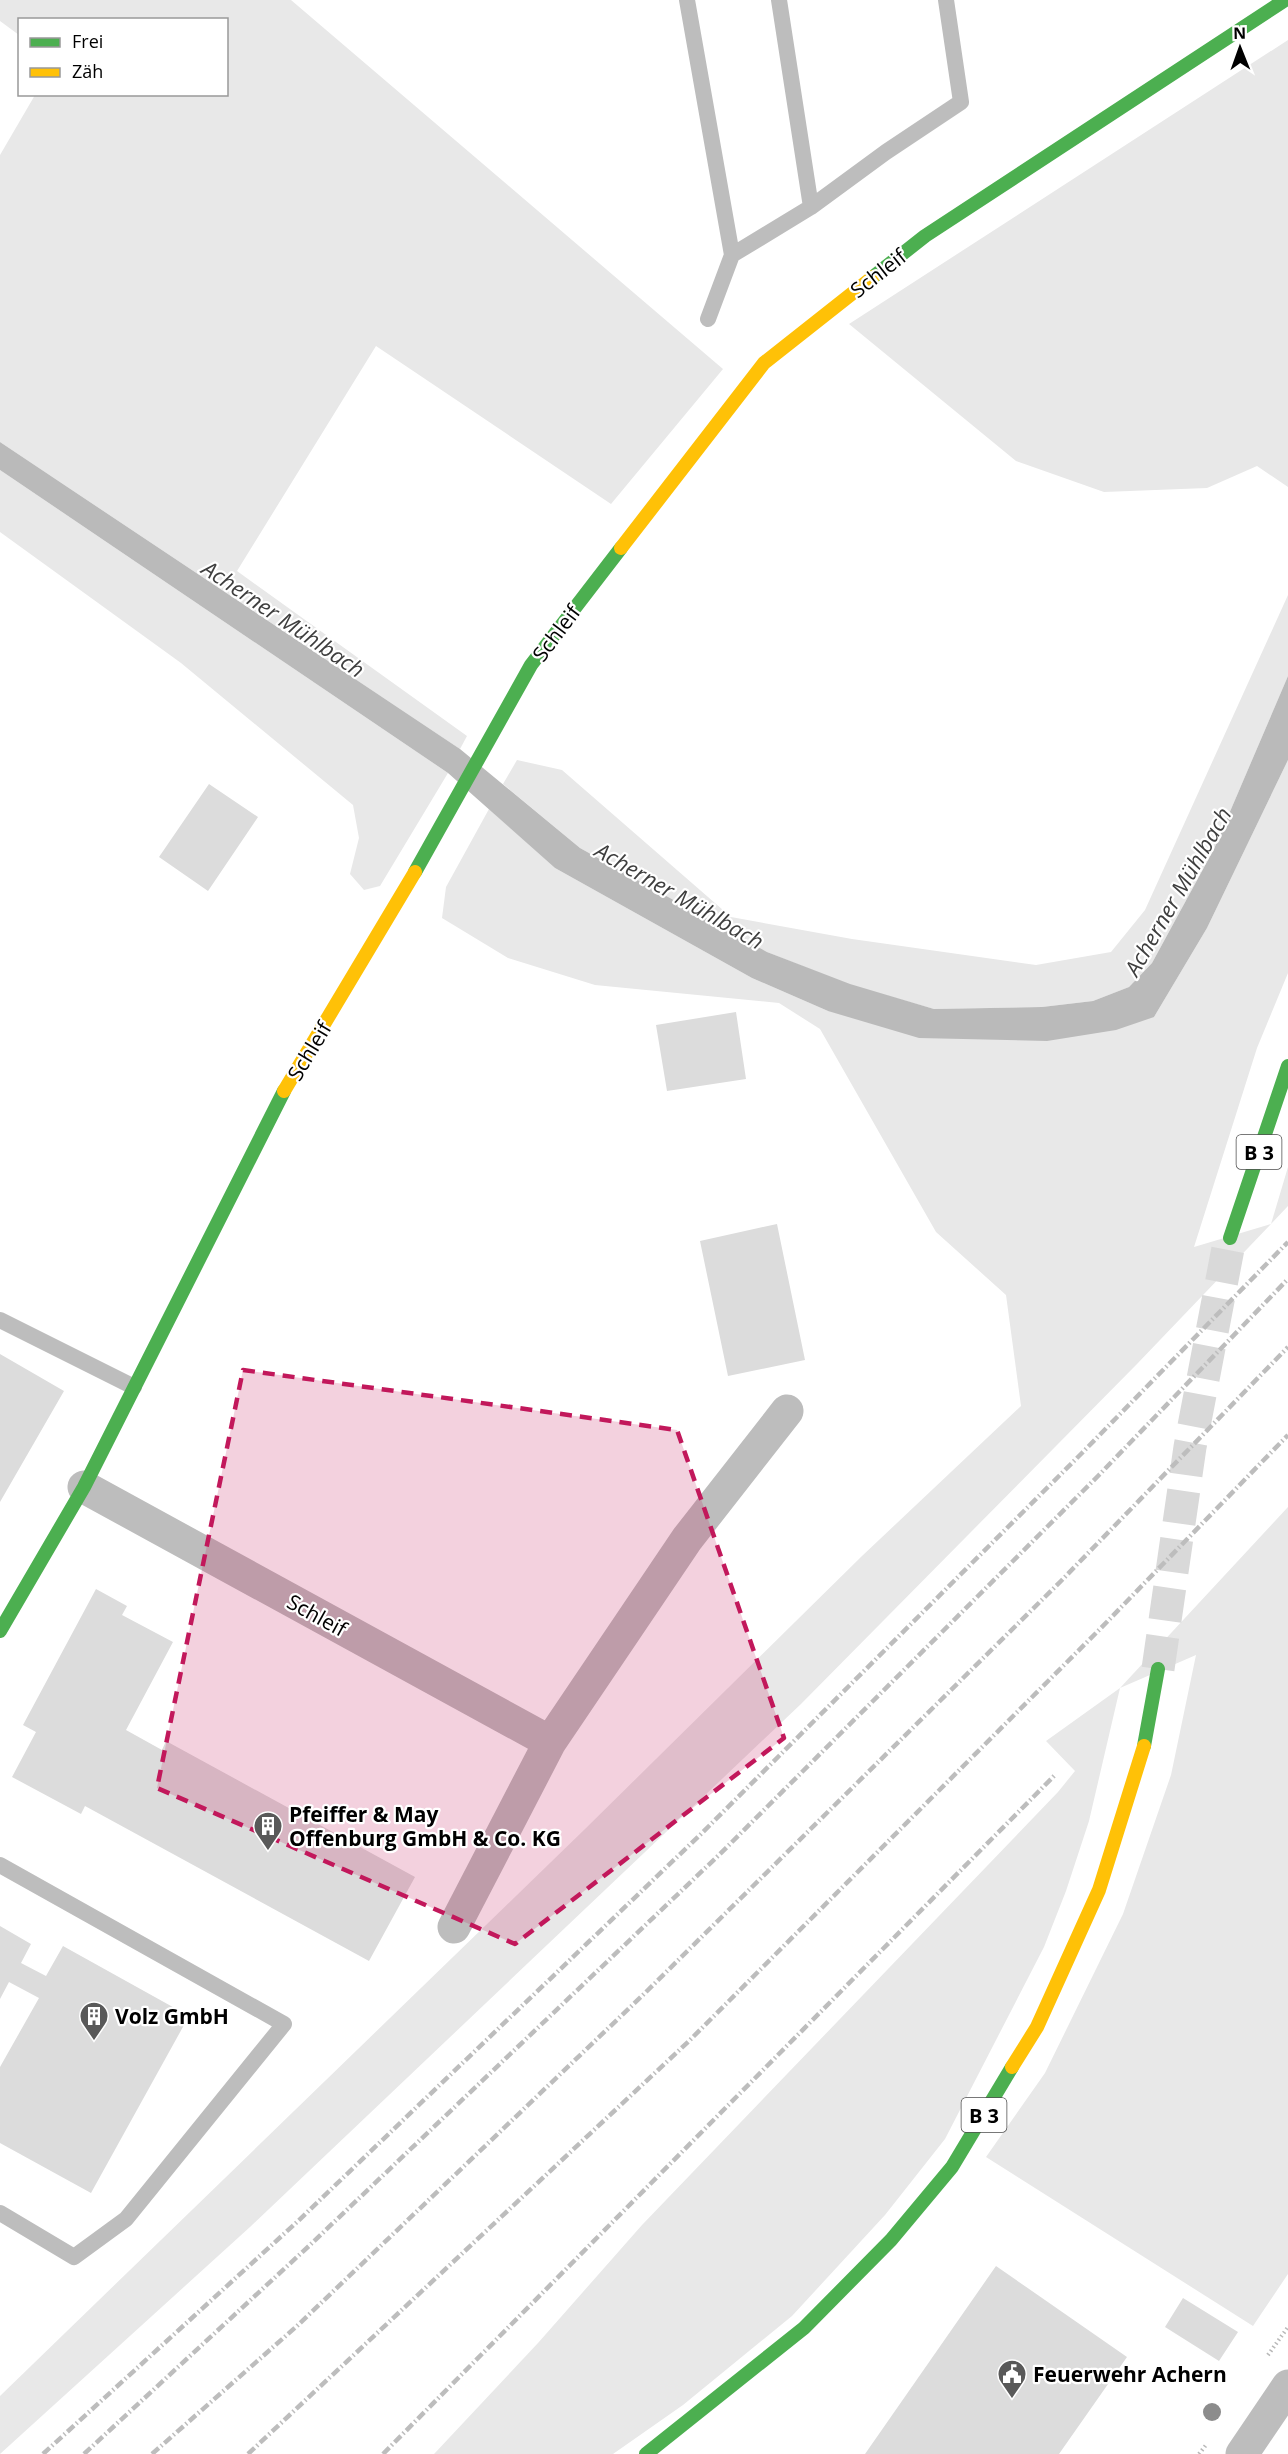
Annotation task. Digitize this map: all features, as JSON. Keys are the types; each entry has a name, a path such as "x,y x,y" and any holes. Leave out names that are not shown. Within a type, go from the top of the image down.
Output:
{"street":[{"name":"Schleif","path":"0,1631 84,1487 274,1108 428,851 531,665 764,363 925,236 1285,0"},
{"name":"B 3","path":"1230,1238 1288,1066"},
{"path":"453,1927 550,1742 687,1539 786,1411"},
{"name":"Schleif","path":"84,1487 550,1742"},
{"name":"B 3","path":"646,2454 804,2328 891,2240 952,2167 1037,2027 1099,1890 1143,1754 1158,1669"},
{"path":"1242,2454 1288,2386"}],"lane":[{"path":"687,0 732,255 708,319"},
{"path":"779,0 811,207"},
{"path":"732,255 811,207 886,152 961,102 946,0"},
{"path":"0,1320 134,1387"},
{"path":"0,1865 284,2024 126,2219 74,2257 0,2213"}],"highlighted area":[{"path":"243,1370 677,1430 784,1738 515,1944 157,1788"}],"shaded area":[{"path":"0,0 291,0 723,369 611,504 376,346 237,571 467,736 460,749 0,442 0,155 34,96 228,96 228,18 18,18 18,34 0,21"},
{"path":"1288,40 1288,487 1257,466 1207,488 1104,492 1016,461 849,324"},
{"path":"0,442 460,749 580,848 767,952 850,984 934,1009 1042,1007 1093,1001 1129,987 1152,963 1214,849 1288,676 1288,760 1207,928 1154,1017 1116,1030 1047,1041 919,1038 828,1011 752,978 555,868 448,773 0,470"},
{"path":"0,470 448,773 380,886 364,890 350,874 359,838 353,805 181,663 0,532"},
{"path":"1288,595 1288,676 1214,849 1152,963 1129,987 1093,1001 1042,1007 934,1009 850,985 767,952 580,848 503,784 517,760 562,770 731,917 852,939 1036,965 1111,952 1145,910"},
{"path":"1288,760 1288,973 1257,1048 1194,1247 1271,1224 1137,1364 801,1704 250,2227 0,2454 0,2396 585,1829 862,1556 1021,1406 1006,1295 936,1232 820,1029 779,1003 595,985 508,958 442,918 446,887 489,809 555,868 752,978 828,1011 1154,1017 1207,928"},
{"path":"1288,1167 1288,1206 1271,1224"},
{"path":"1288,1507 1288,2274 1253,2326 986,2157 1045,2073 1123,1914 1171,1775 1196,1655 1120,1688"},
{"path":"1120,1688 1089,1821 1066,1891 1044,1947 945,2139 885,2215 792,2316 683,2405 613,2454 434,2454 538,2343 642,2225 1058,1792 1075,1771 1046,1741"}],"building":[{"path":"209,784 258,817 208,891 159,857"},
{"path":"736,1012 746,1079 667,1091 656,1025"},
{"path":"777,1224 805,1360 728,1376 700,1241"},
{"path":"0,1354 64,1391 0,1502"},
{"path":"96,1589 127,1606 122,1615 173,1642 126,1730 162,1750 166,1741 415,1877 369,1961 85,1806 81,1814 12,1777 36,1732 23,1725"},
{"name":"Volz GmbH","path":"0,1926 31,1944 21,1963 46,1976 63,1946 189,2016 91,2193 0,2143 0,2067 39,1998 9,1982 0,1999"},
{"path":"996,2266 1127,2357 1059,2454 865,2454"},
{"path":"1183,2298 1238,2332 1219,2361 1165,2327"}],"tunnel":[{"path":"1158,1669 1190,1447 1230,1238"}],"railway":[{"path":"43,2454 297,2222 701,1834 1082,1453 1288,1242"},
{"path":"84,2454 310,2245 720,1854 1099,1475 1288,1279"},
{"path":"152,2454 297,2326 644,1994 1061,1581 1288,1347"},
{"path":"248,2454 689,2041 1101,1628 1288,1435"},
{"path":"383,2454 1056,1774"}],"traffic: fast":[{"path":"873,277 925,236 1285,0"},
{"path":"415,872 531,665 621,548"},
{"path":"1230,1238 1288,1066"},
{"path":"0,1631 84,1487 284,1091"},
{"path":"1144,1746 1158,1669"},
{"path":"646,2454 804,2328 891,2240 952,2167 1012,2067"}],"traffic: slow":[{"path":"621,548 764,363 873,277"},
{"path":"284,1091 415,872"},
{"path":"1012,2067 1037,2027 1099,1890 1144,1746"}],"place":[{"name":"Pfeiffer & May Offenburg GmbH & Co. KG","path":"268,1852"},
{"name":"Volz GmbH","path":"94,2042"},
{"name":"Feuerwehr Achern","path":"1012,2400"}],"water label":[{"name":"Acherner Mühlbach","path":"284,618"},
{"name":"Acherner Mühlbach","path":"1177,891"},
{"name":"Acherner Mühlbach","path":"680,895"}]}
